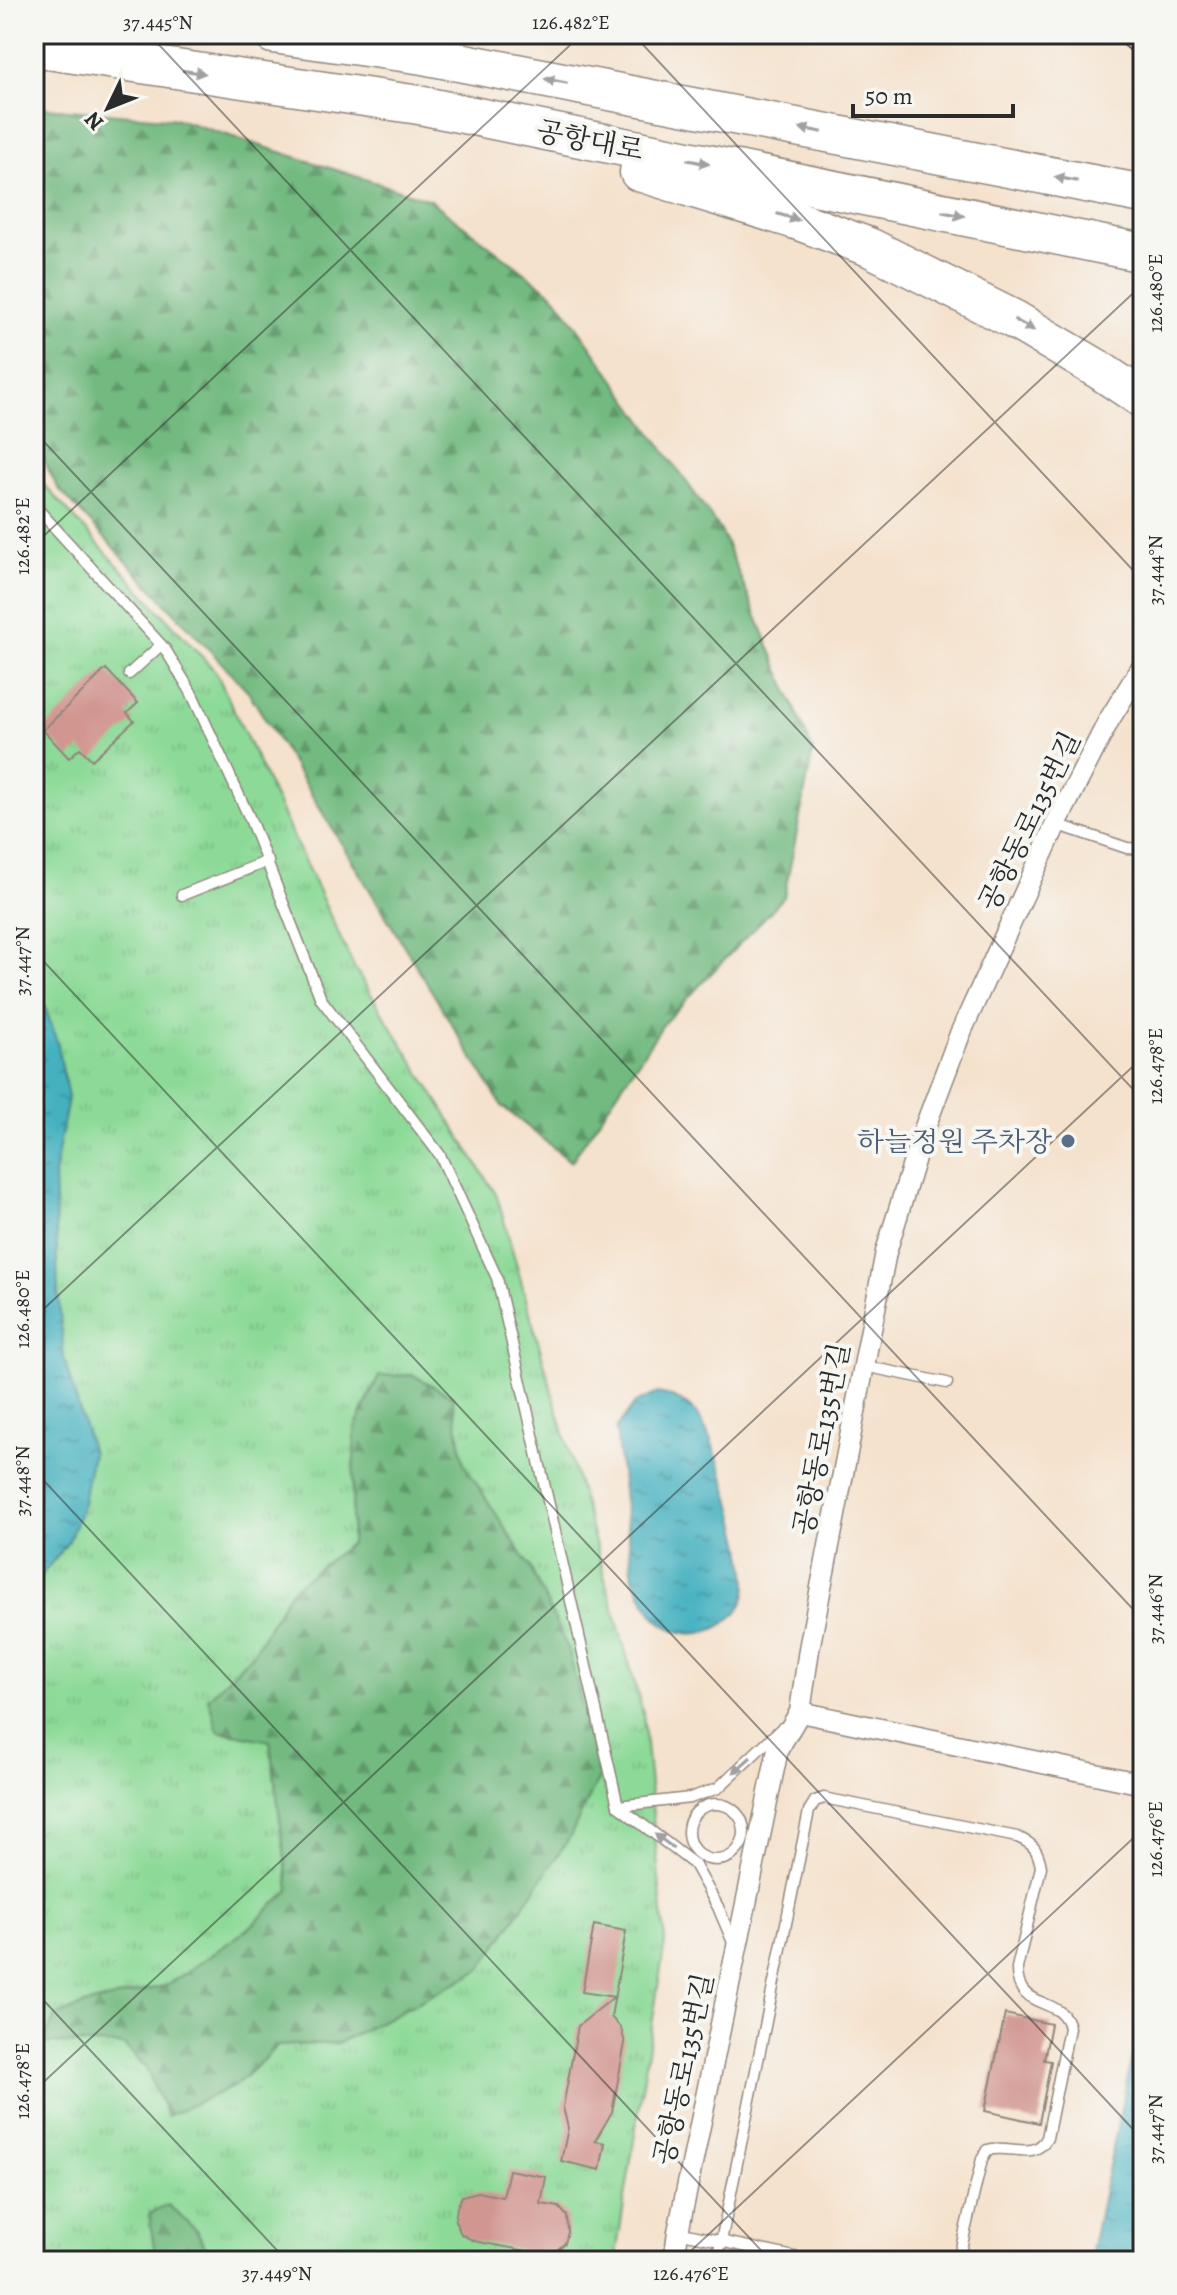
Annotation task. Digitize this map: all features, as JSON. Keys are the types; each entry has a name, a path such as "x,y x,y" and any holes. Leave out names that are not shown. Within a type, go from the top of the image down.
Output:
{"highway":[{"name":"공항대로","path":"273,34 423,55 1143,194"},
{"name":"공항대로","path":"34,48 419,105 1143,253"},
{"path":"419,105 835,233 906,264 1013,319 1143,399"}],"main road":[{"path":"1134,34 1143,36"}],"street":[{"name":"공항동로135번길","path":"674,2261 736,1950 752,1838 778,1749 800,1712 809,1649 886,1252 922,1135 960,1034 1056,824 1109,720 1143,665"},
{"path":"800,1712 1143,1784"}],"lane":[{"path":"34,505 161,645 191,692 268,861 321,999 440,1155 497,1278 618,1806 698,1860 728,1858 752,1838 735,1811 727,1806 708,1805 700,1809 689,1823 690,1842 698,1860 736,1950"},
{"path":"129,674 161,645"},
{"path":"1056,824 1127,848 1143,849"},
{"path":"182,895 268,861"},
{"path":"864,1366 947,1383"},
{"path":"618,1806 690,1798 718,1788 800,1712"},
{"path":"706,1792 708,1805"},
{"path":"717,2261 809,1811 815,1801 824,1798 1017,1837 1030,1842 1038,1851 1041,1867 1017,1979 1021,1989 1032,1999 1062,2010 1068,2017 1069,2028 1047,2138 1042,2147 1033,2151 1001,2147 987,2150 982,2159 958,2261"},
{"path":"678,2232 813,2261"}],"green space":[{"path":"34,107 177,119 430,200 556,297 721,531 813,751 784,897 664,1023 571,1162 502,1106 248,691 57,487 34,439"},
{"path":"34,474 216,672 354,967 497,1196 643,1713 665,1942 615,2261 34,2261"},
{"path":"413,1375 452,1396 464,1464 530,1567 569,1651 599,1778 568,1840 480,1970 339,2043 278,2046 235,2086 167,2116 145,2066 124,2045 43,2043 55,2017 84,2005 168,1985 248,1929 289,1890 270,1741 218,1731 208,1698 253,1653 291,1590 351,1543 355,1428 379,1376"},
{"path":"168,2205 196,2230 214,2261 156,2261 149,2214"}],"water":[{"path":"34,988 44,1004 58,1045 68,1098 54,1174 58,1290 64,1359 92,1453 83,1503 69,1541 34,1585"},
{"path":"658,1393 686,1404 706,1430 732,1504 744,1558 747,1579 741,1605 724,1624 700,1633 675,1630 663,1624 649,1609 633,1578 616,1429 635,1403"},
{"path":"1143,2004 1143,2261 1089,2261"}],"building":[{"path":"106,669 138,703 127,713 134,721 92,760 80,748 69,758 43,730"},
{"path":"594,1925 626,1931 611,2017 621,2028 625,2043 612,2112 595,2141 605,2143 600,2170 561,2161 568,2128 563,2107 578,2026 614,1997 582,1992"},
{"path":"1005,2014 1051,2024 1044,2060 1051,2061 1039,2123 985,2111"},
{"path":"509,2170 546,2177 541,2204 559,2207 567,2216 565,2243 557,2250 543,2254 474,2241 461,2234 455,2221 462,2196 478,2192 503,2197"}],"place":[{"name":"하늘정원 주차장","path":"1068,1141"}]}
